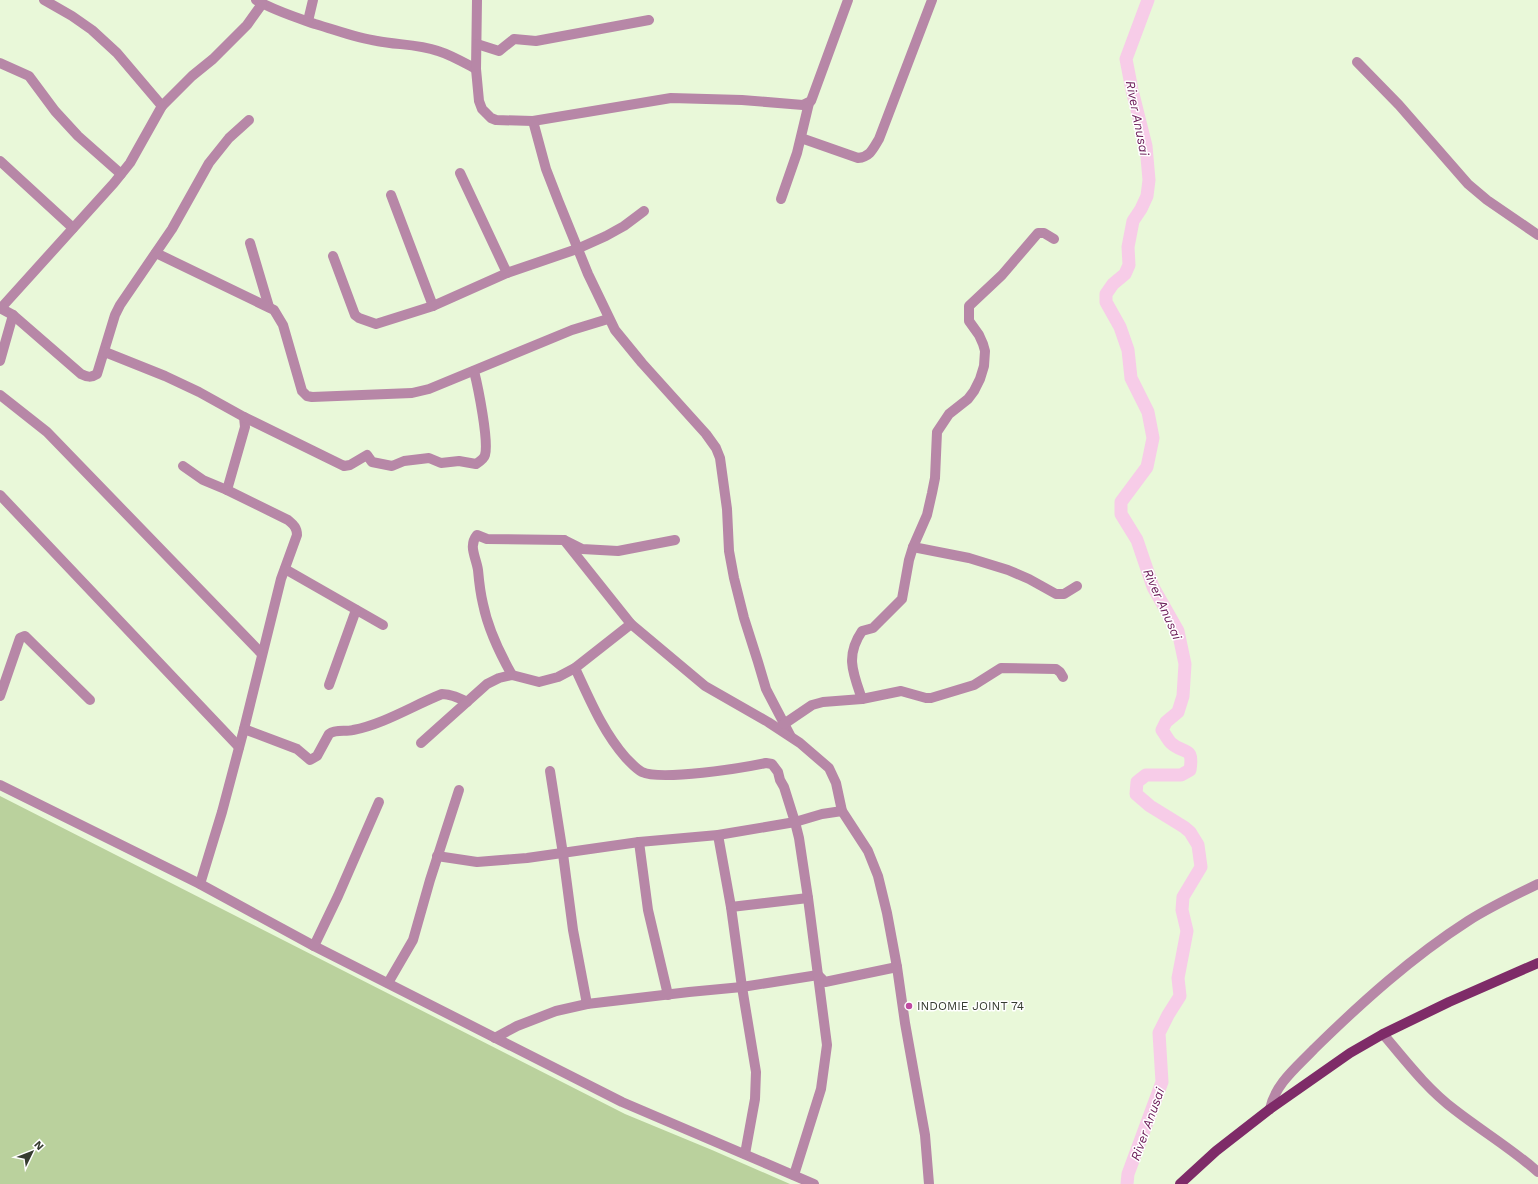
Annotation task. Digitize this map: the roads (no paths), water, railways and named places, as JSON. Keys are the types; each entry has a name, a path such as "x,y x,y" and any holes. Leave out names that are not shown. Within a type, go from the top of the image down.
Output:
{"main road":[{"path":"1180,1184 1216,1151 1270,1109 1350,1053 1383,1034 1538,963"}],"street":[{"path":"44,0 72,16 92,30 117,53 162,106"},
{"path":"308,21 313,0"},
{"path":"477,0 476,69 479,101 486,114 496,120 533,121 671,98 742,100 803,105 809,103"},
{"path":"781,199 809,103 848,0"},
{"path":"800,138 858,158 866,157 870,154 881,132 932,0"},
{"path":"249,120 229,138 206,168 172,229 120,305 113,322 97,374 93,377 87,377 81,374 13,315 1,308 130,163 162,106 247,25 259,2 288,15 352,36 378,42 411,45 436,50 476,69"},
{"path":"476,44 499,51 514,40 536,41 649,20"},
{"path":"1357,62 1399,105 1468,184 1492,203 1538,235"},
{"path":"0,63 29,76 55,112 78,136 121,174"},
{"path":"533,121 546,169 577,249 608,319 620,337 706,434 716,448 720,458 723,474 727,509 729,551 735,585 766,689 791,737"},
{"path":"0,161 73,228"},
{"path":"460,173 507,273"},
{"path":"391,195 433,306"},
{"path":"333,256 355,315 376,324 433,306 507,273 577,249 624,226 644,210"},
{"path":"862,699 853,671 853,647 862,631 873,628 902,599 906,574 913,547 927,515 932,493 935,478 937,432 949,414 968,399 974,391 984,366 985,358 983,344 969,321 969,306 1002,275 1038,233 1044,233 1054,239"},
{"path":"250,243 270,307"},
{"path":"156,253 270,307 278,315 283,325 302,391 308,396 312,397 412,393 429,389 572,330 608,319"},
{"path":"0,361 13,315"},
{"path":"105,352 165,376 199,392 244,418 344,466 350,465 367,455 372,462 392,466 404,460 429,458 441,463 460,461 476,464 484,458 485,443 479,391 474,371"},
{"path":"0,396 47,432 262,654"},
{"path":"227,490 245,427 244,418"},
{"path":"183,466 203,480 288,520 297,530 297,535 281,579 222,812 200,884"},
{"path":"0,495 239,747"},
{"path":"512,675 498,650 483,604 472,545 477,535 487,539 564,540 582,549 618,551 675,540"},
{"path":"564,540 631,624 705,686 791,737 829,768 836,783 842,811 868,851 878,876 887,913 925,1135 929,1184"},
{"path":"913,547 969,558 1008,570 1029,578 1056,594 1064,594 1077,586"},
{"path":"285,569 383,625"},
{"path":"329,685 356,610"},
{"path":"420,743 487,684 499,678 512,675 539,682 562,675 575,668 631,624"},
{"path":"0,696 20,638 25,636 90,700"},
{"path":"575,668 596,713 612,740 633,766 642,772 651,775 673,776 766,763 772,764 776,767 784,787 799,838 827,1045 821,1089 794,1175"},
{"path":"784,724 817,704 862,699 901,690 926,698 931,698 974,684 1001,668 1056,669 1063,677"},
{"path":"244,729 297,749 310,760 317,756 329,734 332,732 354,730 384,720 442,694 447,694 467,702"},
{"path":"550,771 564,854 573,930 587,1004"},
{"path":"0,785 200,884 314,946 622,1102 814,1184"},
{"path":"388,983 413,940 437,856 459,790"},
{"path":"314,946 338,896 379,802"},
{"path":"437,856 477,862 564,854 639,842 718,835 795,822 822,814 842,811"},
{"path":"718,835 731,907 756,1072 755,1099 745,1154"},
{"path":"639,842 648,910 668,995"},
{"path":"1270,1109 1272,1098 1281,1084 1344,1020 1395,974 1431,946 1469,920 1538,884"},
{"path":"731,907 808,898"},
{"path":"818,975 825,982 897,967"},
{"path":"495,1038 517,1026 556,1011 587,1004 742,987 818,975"},
{"path":"1383,1034 1416,1074 1454,1109 1497,1139 1538,1172"}],"waterway":[{"name":"River Anusai","path":"1127,1184 1128,1174 1162,1082 1159,1033 1180,996 1178,978 1187,931 1182,910 1183,897 1201,867 1198,845 1190,832 1150,806 1136,794 1137,782 1146,775 1181,775 1190,770 1191,762 1191,757 1189,754 1171,743 1162,730 1166,722 1178,712 1183,696 1185,664 1178,631 1153,587 1137,540 1121,514 1121,502 1147,467 1153,438 1148,412 1131,378 1128,350 1120,327 1106,302 1106,294 1113,284 1125,274 1129,265 1128,247 1133,221 1147,196 1149,180 1146,146 1126,59 1148,0"}],"place":[{"name":"INDOMIE JOINT 74","path":"909,1006"}]}
